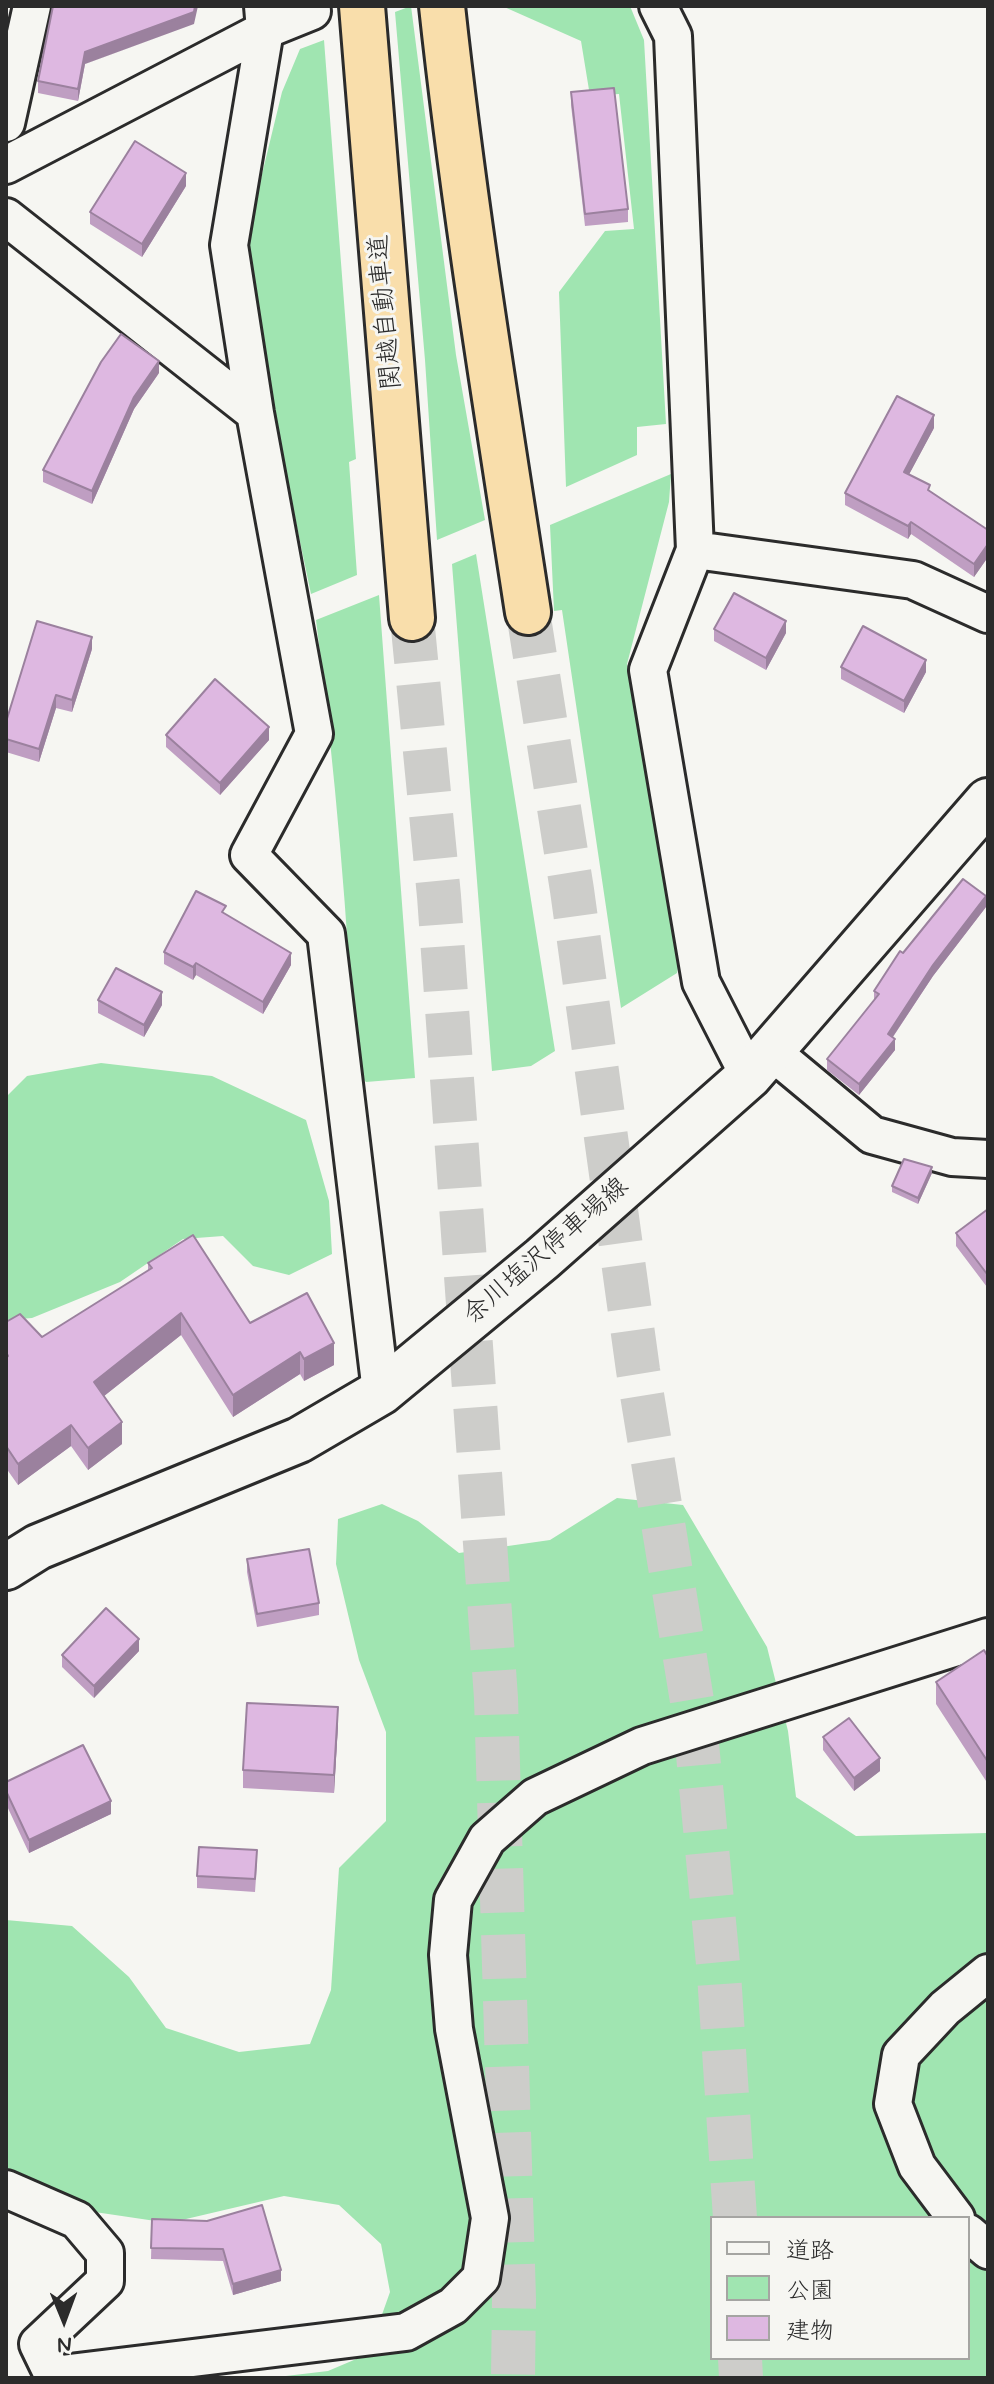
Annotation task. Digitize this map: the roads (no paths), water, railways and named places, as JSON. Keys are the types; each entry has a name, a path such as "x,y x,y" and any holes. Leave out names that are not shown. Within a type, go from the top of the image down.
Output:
{"highway":[{"name":"関越自動車道","path":"362,6 412,618"},
{"path":"442,6 452,97 528,612"}],"main road":[{"name":"余川塩沢停車場線","path":"6,1567 38,1547 299,1440 381,1392 542,1259 760,1063 988,801"}],"street":[{"path":"6,123 32,6"},
{"path":"658,6 673,36 695,550 648,670 701,982 760,1063 872,1135 952,1157 988,1159"},
{"path":"6,165 264,18 312,11"},
{"path":"264,18 229,245 255,413 314,734 249,855 326,934 381,1392"},
{"path":"6,217 255,413"},
{"path":"695,550 913,580 988,614"},
{"path":"6,2189 77,2220 105,2253 105,2281 38,2344 53,2375 406,2332 453,2306 481,2278 490,2218 454,2029 448,1955 453,1900 487,1839 535,1797 642,1746 988,1637"},
{"path":"954,2216 917,2166 893,2104 901,2055 945,2008 988,1973"},
{"path":"970,2235 988,2250"}],"tunnel":[{"path":"528,612 572,890 638,1370 694,1713 719,1974 735,2216"},
{"path":"412,618 439,896 496,1698 514,2299 513,2378"},
{"path":"740,2360 741,2378"}]}
